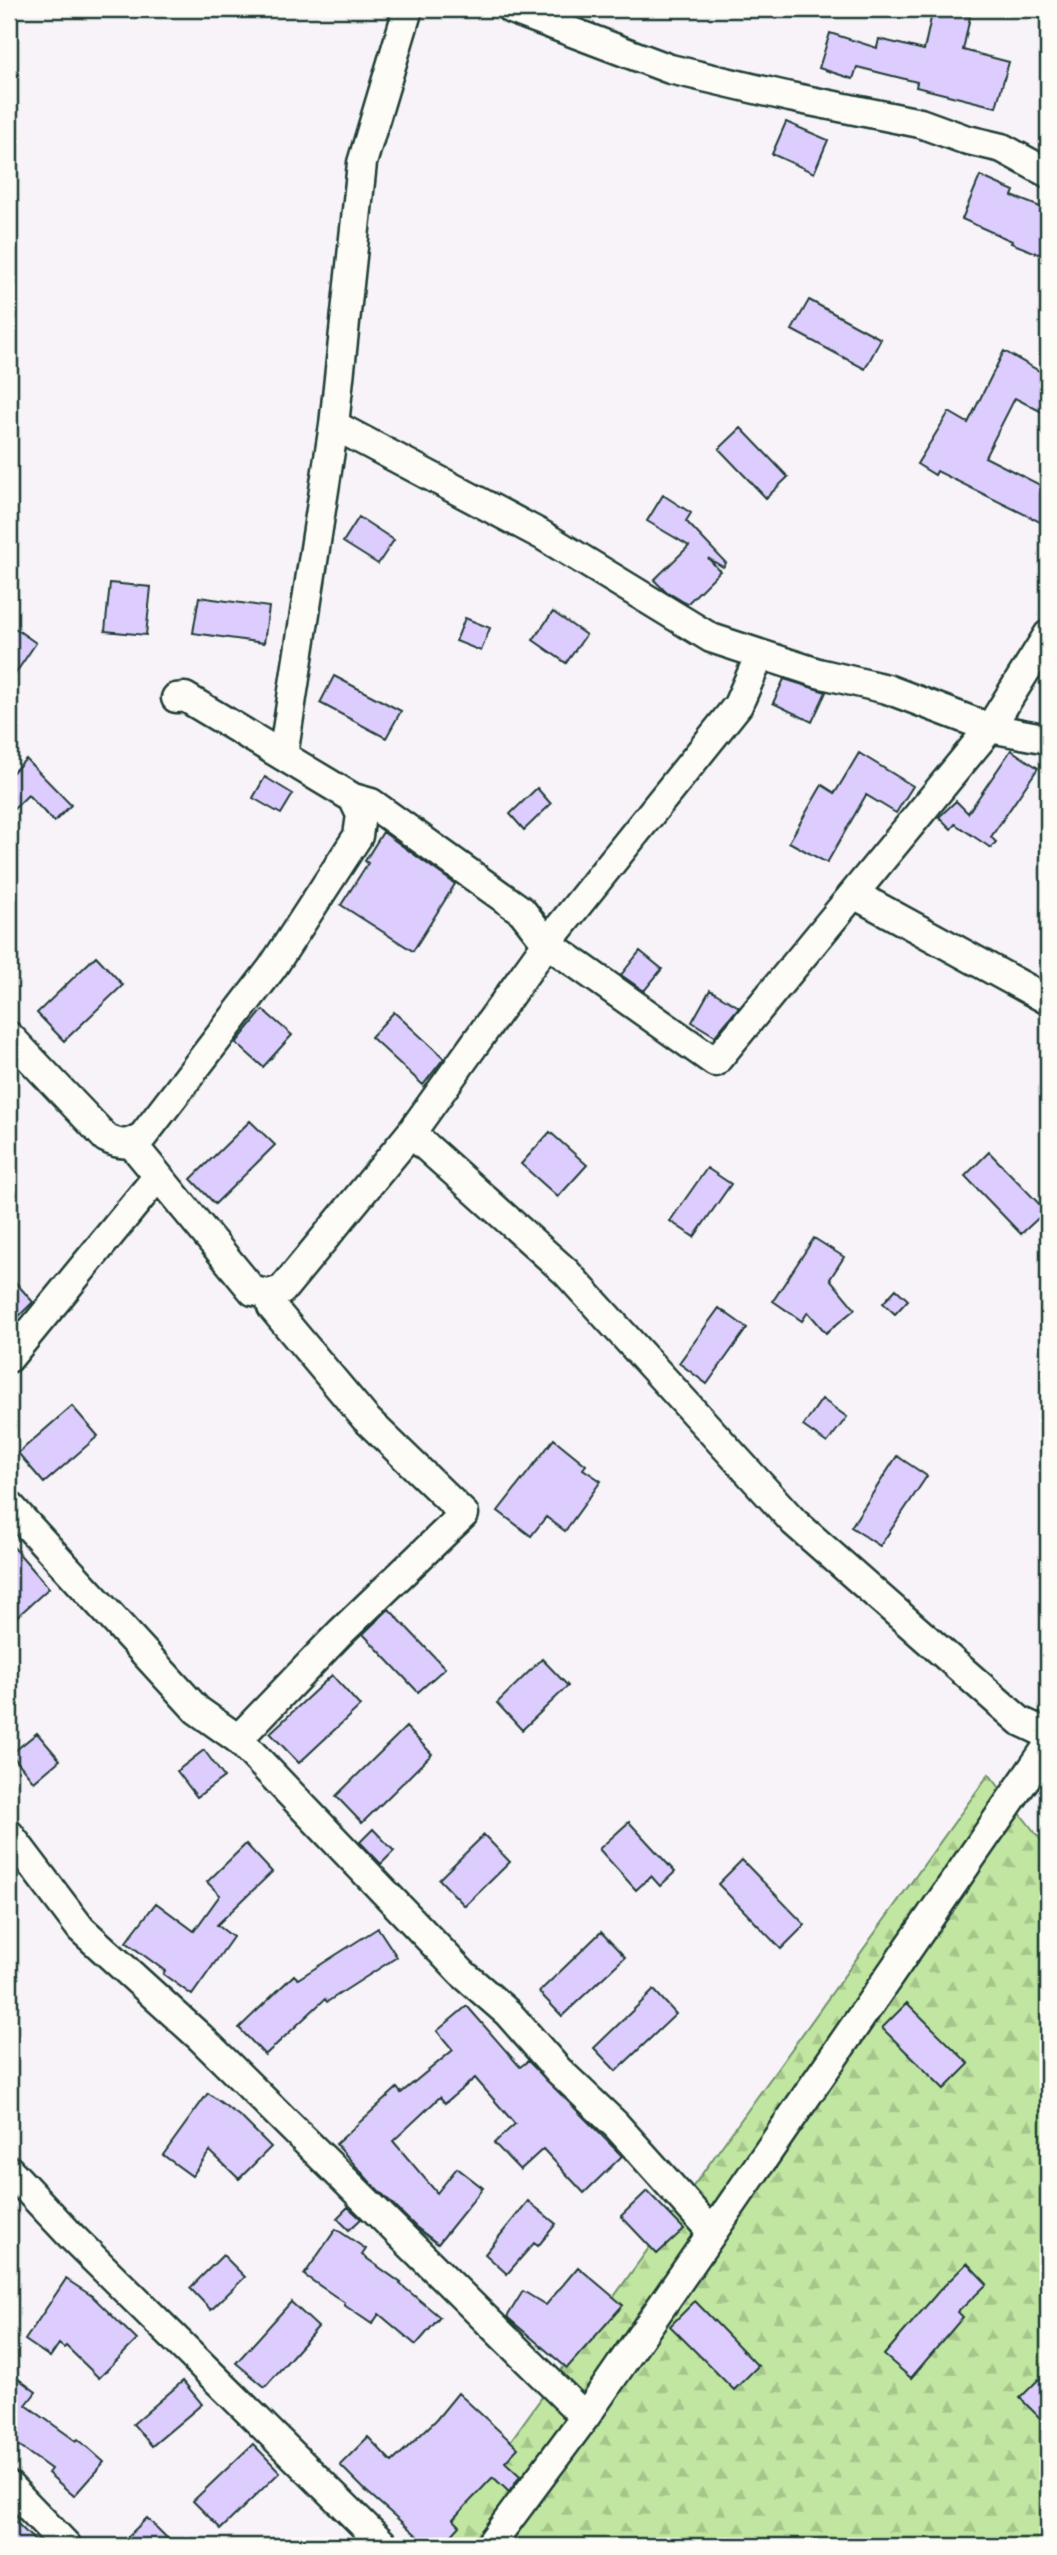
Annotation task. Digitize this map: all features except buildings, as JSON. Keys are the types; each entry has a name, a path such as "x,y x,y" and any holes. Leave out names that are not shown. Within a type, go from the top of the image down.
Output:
{"street":[{"path":"283,756 334,425 362,163 408,9"},
{"path":"512,9 670,69 920,123 964,139 1002,148 1048,173"},
{"path":"334,425 542,535 711,638 818,673 887,690 990,728 1048,739"},
{"path":"176,698 185,696 353,798 371,803 522,911 547,943 715,1062 990,728 1048,635"},
{"path":"132,1144 253,1291 269,1294 282,1290 411,1133 547,943 738,705 760,655"},
{"path":"9,1036 106,1138 118,1145 132,1144 143,1136 272,968 358,836 361,815 353,798"},
{"path":"854,894 1048,1000"},
{"path":"411,1133 566,1272 794,1522 1020,1721 1048,1734"},
{"path":"9,1358 158,1176"},
{"path":"238,1740 341,1632 464,1514 365,1418 272,1307 269,1294"},
{"path":"9,1505 197,1710 238,1740 462,1973 508,2013 558,2070 616,2125 712,2232"},
{"path":"489,2546 585,2417 1048,1746"},
{"path":"9,1834 81,1929 201,2038 585,2417"},
{"path":"9,2170 72,2238 385,2546"},
{"path":"9,2486 67,2546"}],"green space":[{"path":"989,1774 1048,1849 1048,2546 435,2546"}]}
